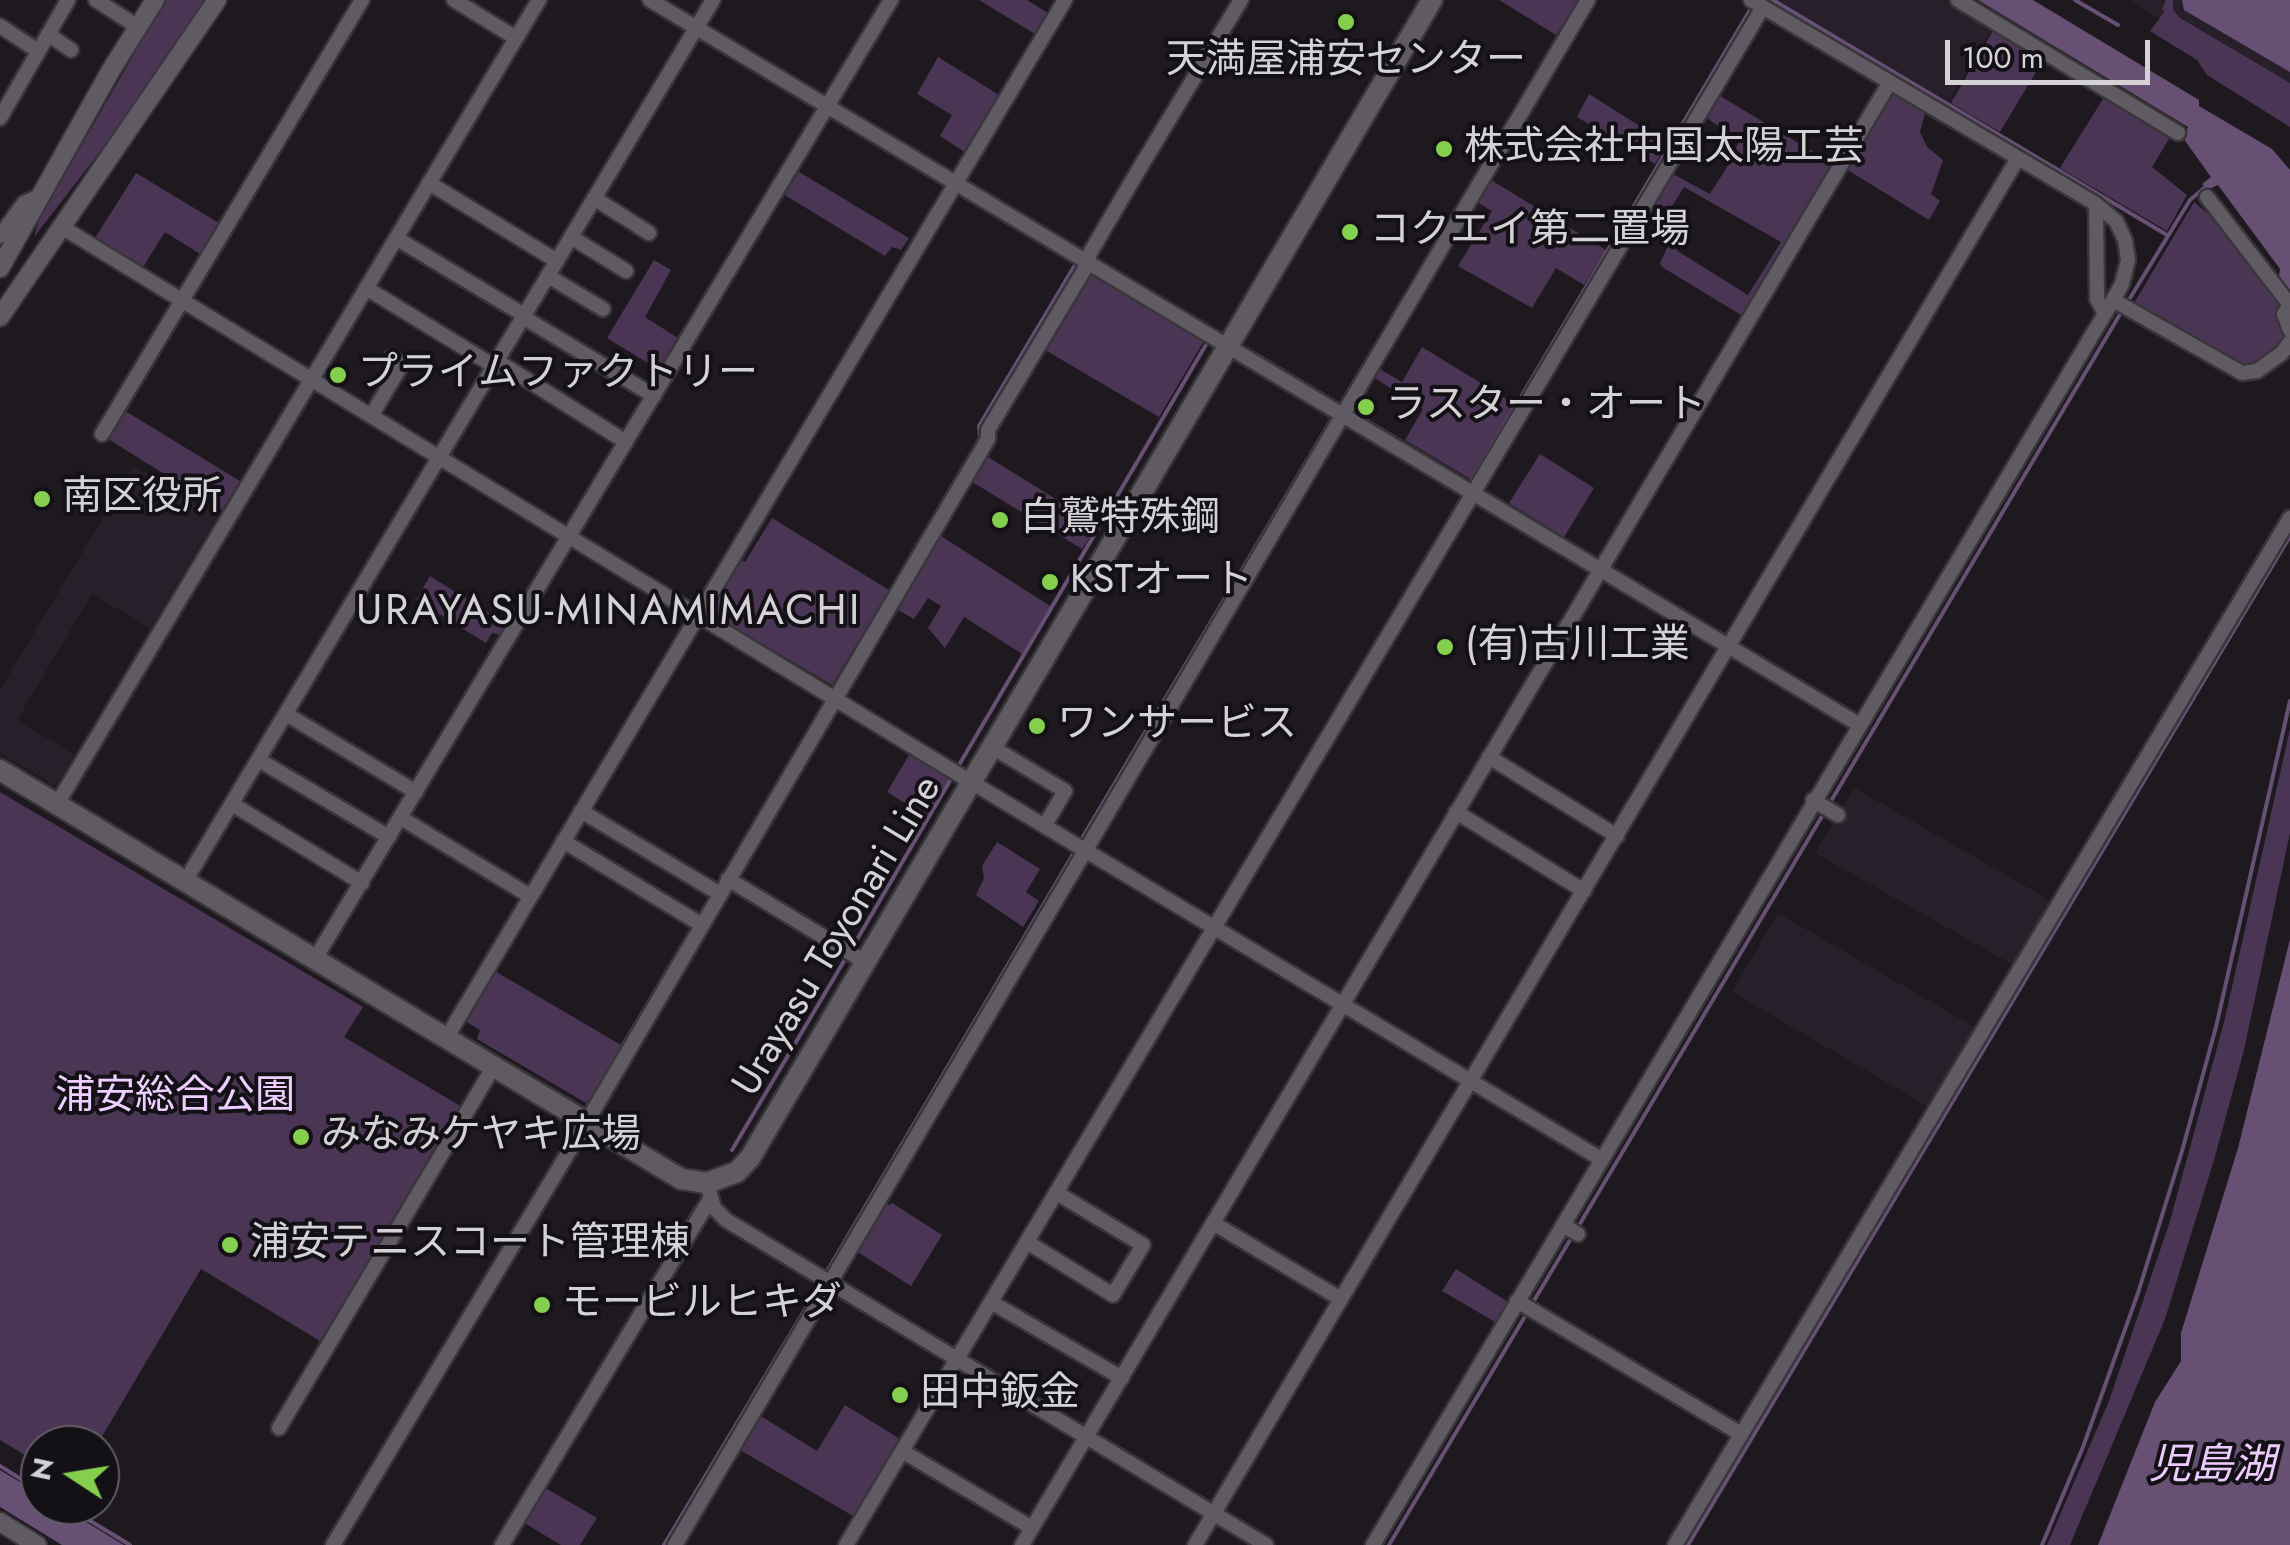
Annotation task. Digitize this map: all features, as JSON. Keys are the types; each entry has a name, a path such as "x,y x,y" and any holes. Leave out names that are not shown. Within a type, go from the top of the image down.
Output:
{"main road":[{"name":"Urayasu Toyonari Line","path":"708,1192 750,1158 855,955 972,782 1432,0"},
{"path":"0,770 586,1123 708,1192"}],"street":[{"path":"0,118 68,0"},
{"path":"96,0 138,27"},
{"path":"0,268 155,0"},
{"path":"0,317 216,0"},
{"path":"102,434 362,0"},
{"path":"454,0 513,36"},
{"path":"57,804 513,36 539,0"},
{"path":"650,0 1858,724"},
{"path":"186,880 440,457 492,363 548,276 554,259 713,0"},
{"path":"316,959 570,536 650,394 891,0"},
{"path":"447,1038 1065,0"},
{"path":"333,1545 988,439 988,430 1241,0"},
{"path":"675,1545 1588,0"},
{"path":"1958,0 2178,133"},
{"path":"846,1545 1215,928 1757,4 2096,204 2116,220 2128,260 2116,306 1858,724 1826,808 1601,1159 1570,1229 1525,1306 1372,1545"},
{"path":"0,26 38,51"},
{"path":"48,34 71,50"},
{"path":"1022,1545 1029,1526 1088,1436 1890,82"},
{"path":"1195,1545 2018,158"},
{"path":"428,183 554,259"},
{"path":"0,236 24,204 44,195"},
{"path":"2207,197 2290,304 2284,314 2290,330"},
{"path":"594,198 650,233"},
{"path":"2096,204 2098,299 2242,373 2256,371 2282,353 2290,342"},
{"path":"60,226 972,782 1601,1159"},
{"path":"571,237 626,271"},
{"path":"396,238 650,394"},
{"path":"548,276 603,309"},
{"path":"366,288 623,440"},
{"path":"371,416 401,366 392,357"},
{"path":"1675,1545 2290,518"},
{"path":"286,714 416,792"},
{"path":"992,748 1065,791 1045,825"},
{"path":"1489,757 1616,836"},
{"path":"258,760 389,837"},
{"path":"232,804 362,883"},
{"path":"581,811 720,894"},
{"path":"1456,812 1584,891"},
{"path":"401,818 530,896"},
{"path":"563,841 702,924"},
{"path":"728,879 855,955"},
{"path":"279,1428 494,1066"},
{"path":"708,1192 718,1215 1266,1545"},
{"path":"502,1545 708,1192"},
{"path":"1027,1242 1113,1295 1143,1245 1056,1192"},
{"path":"1213,1223 1341,1299"},
{"path":"991,1302 1122,1378"},
{"path":"1525,1306 1742,1434"},
{"path":"902,1451 1029,1526"},
{"path":"0,1522 37,1545"}],"shaded area":[{"path":"1778,0 1954,0 1994,24 1949,102"},
{"path":"2128,0 2290,0 2290,94"},
{"path":"134,466 217,516 150,628 92,594 17,720 74,754 55,786 0,753 0,690"},
{"path":"1855,788 2053,902 2015,966 1815,853"},
{"path":"1778,913 1978,1029 1929,1107 1732,992"}],"green space":[{"path":"165,0 206,0 106,144 34,237 39,219"},
{"path":"979,0 1027,0 1048,13 1035,34"},
{"path":"1499,0 1578,0 1556,35"},
{"path":"2166,0 2173,0 2173,10 2180,18 2290,83 2290,127 2207,75 2197,60 2150,31 2165,11 2162,9"},
{"path":"1995,27 2045,57 2000,132 1951,103"},
{"path":"938,57 999,95 965,152 940,136 952,115 917,94"},
{"path":"1896,93 1925,113 1920,132 1927,147 1943,160 1931,194 1940,201 1929,220 1846,169 1888,95"},
{"path":"1589,94 1668,144 1655,164 1577,117"},
{"path":"1717,94 1833,164 1741,315 1660,263 1677,227 1650,207 1671,173 1710,194 1739,141 1704,116","holes":["1684,187 1781,242 1748,295 1676,250 1686,231 1666,216"]},
{"path":"2106,94 2172,134 2152,167 2187,195 2167,231 2060,168"},
{"path":"796,170 909,238 901,250 892,247 885,256 783,194"},
{"path":"136,173 219,223 200,254 165,232 143,267 95,238"},
{"path":"1491,180 1606,250 1584,285 1556,268 1532,308 1458,266 1492,211 1477,202"},
{"path":"2194,202 2231,233 2279,303 2278,315 2286,340 2251,367 2133,305"},
{"path":"654,260 671,270 645,317 678,338 659,370 607,338"},
{"path":"1097,274 1204,341 1159,417 1045,350 1088,277"},
{"path":"1422,347 1515,404 1470,479 1405,440 1423,409 1373,377 1378,368 1402,382"},
{"path":"122,409 240,481 222,510 105,437"},
{"path":"983,454 1098,525 1082,549 969,480"},
{"path":"1540,454 1594,488 1564,537 1509,503"},
{"path":"772,518 889,590 832,685 706,611 738,558 745,562"},
{"path":"938,534 1050,606 1022,654 964,617 945,648 928,628 941,606 928,598 914,619 893,607"},
{"path":"430,576 507,624 500,635 492,633 486,643 416,600"},
{"path":"2290,729 2290,833 2244,1050 2214,1160 2165,1319 2070,1545 2047,1545 2109,1401 2170,1221 2225,1018"},
{"path":"912,750 951,776 926,816 887,792"},
{"name":"浦安総合公園","path":"0,792 363,1007 344,1037 462,1107 320,1341 201,1269 109,1425 20,1425 20,1452 0,1440"},
{"path":"997,842 1040,869 1026,892 1039,901 1023,927 976,895 984,878 982,866"},
{"path":"493,970 621,1045 586,1103 477,1039 480,1030 463,1020"},
{"path":"884,1203 892,1203 942,1235 911,1286 856,1251"},
{"path":"1456,1269 1508,1302 1495,1322 1442,1291"},
{"path":"845,1405 900,1439 853,1516 740,1450 759,1415 817,1451"},
{"path":"542,1486 597,1518 580,1545 561,1545 521,1521"}],"water":[{"path":"1978,0 2033,0 2272,149 2290,170 2290,291 2279,276 2280,269 2218,185 2207,190 2202,184 2211,177 2183,138 2188,127"},
{"path":"2182,0 2290,0 2290,72 2184,10"},
{"name":"児島湖","path":"2290,939 2290,1545 2098,1545 2155,1402 2181,1361 2181,1333 2238,1148"},
{"path":"0,1470 20,1482 20,1519 0,1507"},
{"path":"29,1525 91,1525 124,1545 62,1545"}],"waterway":[{"path":"1773,0 2167,235"},
{"path":"2075,0 2118,25"},
{"path":"1354,413 1470,483 1750,10"},
{"path":"2127,303 2190,200 2209,184"},
{"path":"914,551 980,438 979,426 1075,265"},
{"path":"1247,349 1340,405 1416,278"},
{"path":"1578,1227 2122,311"},
{"path":"959,765 1207,343"},
{"path":"1081,840 1331,420"},
{"path":"1484,492 1502,502"},
{"path":"1409,587 1460,501"},
{"path":"1688,1545 2290,536"},
{"path":"2042,1545 2083,1447 2138,1293 2182,1151 2216,1027 2290,701"},
{"path":"530,884 615,742"},
{"path":"852,948 951,779"},
{"path":"826,1273 1075,851"},
{"path":"702,911 709,901"},
{"path":"449,1020 519,902"},
{"path":"588,1104 690,932"},
{"path":"732,1150 847,956"},
{"path":"639,1304 695,1209"},
{"path":"1532,1304 1573,1235"},
{"path":"664,1545 813,1296"},
{"path":"885,1308 956,1350 957,1347"},
{"path":"1389,1545 1527,1313"},
{"path":"0,1466 20,1478"},
{"path":"97,1525 130,1545"}],"place":[{"name":"天満屋浦安センター","path":"1346,22"},
{"name":"株式会社中国太陽工芸","path":"1444,149"},
{"name":"コクエイ第二置場","path":"1350,232"},
{"name":"プライムファクトリー","path":"338,375"},
{"name":"ラスター・オート","path":"1366,407"},
{"name":"南区役所","path":"42,499"},
{"name":"白鷲特殊鋼","path":"1000,520"},
{"name":"KSTオート","path":"1050,582"},
{"name":"(有)古川工業","path":"1445,647"},
{"name":"ワンサービス","path":"1037,726"},
{"name":"みなみケヤキ広場","path":"301,1137"},
{"name":"浦安テニスコート管理棟","path":"230,1245"},
{"name":"モービルヒキダ","path":"542,1305"},
{"name":"田中鈑金","path":"900,1395"}],"district":[{"name":"URAYASU-MINAMIMACHI","path":"609,614"}]}
